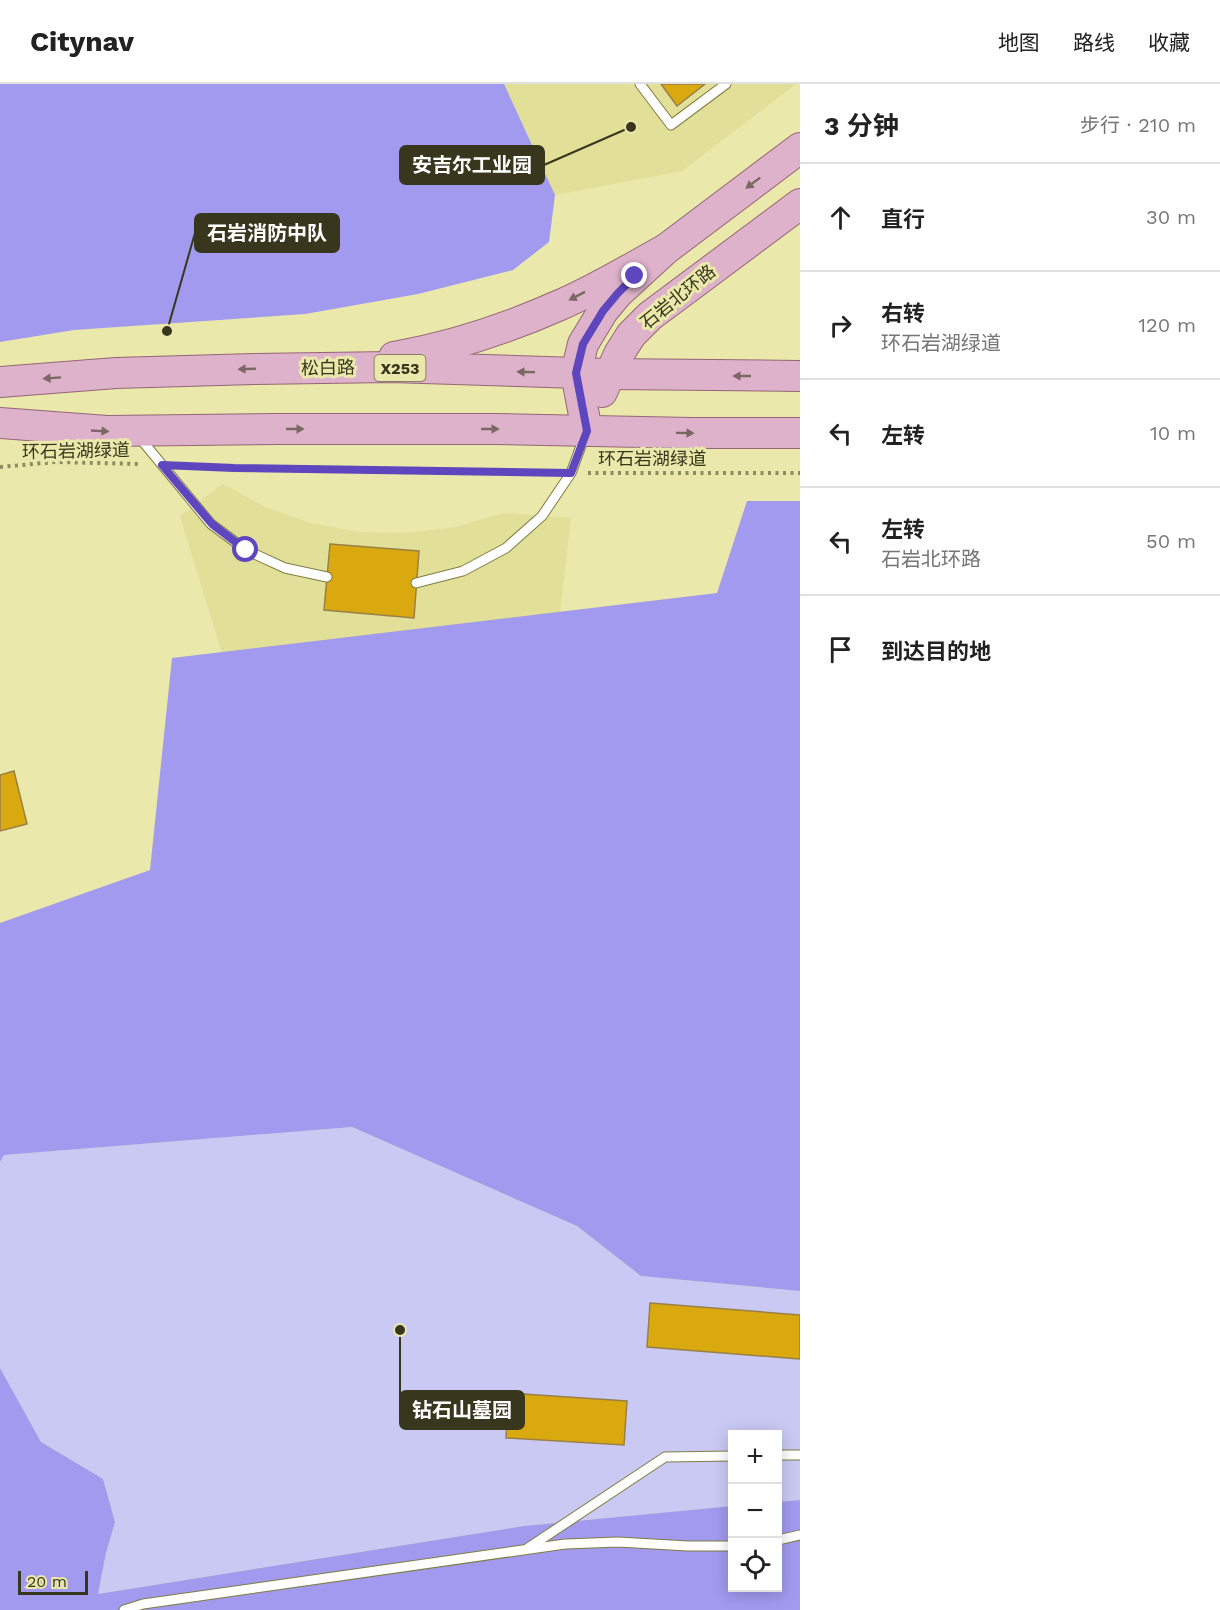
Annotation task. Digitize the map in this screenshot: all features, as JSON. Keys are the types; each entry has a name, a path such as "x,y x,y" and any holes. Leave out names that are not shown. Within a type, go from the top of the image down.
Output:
{"main road":[{"path":"587,431 576,373 583,344 603,311 629,282 666,249 800,148"},
{"name":"石岩北环路","path":"587,431 609,374 632,335 650,316 800,204"},
{"path":"295,368 361,362 415,353 495,330 562,304 666,249"},
{"name":"松白路","path":"0,382 116,373 295,368 800,376"},
{"path":"0,423 107,431 278,429 800,433"}],"lane":[{"path":"640,84 671,125 726,84"},
{"path":"134,431 212,524 246,550 285,568 327,577"},
{"path":"416,583 463,571 506,548 542,516 571,473 587,431"},
{"path":"782,1455 800,1455"},
{"path":"526,1549 665,1457 728,1456"},
{"path":"782,1539 800,1535"},
{"path":"124,1610 143,1604 565,1544 618,1542 728,1546"}],"path":[{"name":"环石岩湖绿道","path":"0,467 55,462 234,468 571,473 800,473"}],"shaded area":[{"path":"0,84 504,84 555,195 549,242 513,270 418,294 305,314 74,330 0,342"},
{"path":"504,84 796,84 682,171 555,195"},
{"path":"223,484 265,507 311,523 359,532 408,533 456,527 503,513 571,518 559,620 226,667 180,516"},
{"path":"747,501 800,501 800,1291 641,1276 577,1226 352,1127 4,1155 0,1162 0,923 150,870 172,658 717,593"},
{"path":"352,1127 577,1226 641,1276 800,1291 800,1500 782,1502 782,1430 728,1430 728,1506 524,1526 98,1594 115,1522 103,1479 41,1442 0,1368 0,1162 4,1155"},
{"path":"0,1368 41,1442 103,1479 115,1522 98,1594 524,1526 728,1506 728,1592 782,1592 782,1502 800,1500 800,1610 0,1610"}],"building":[{"path":"661,84 705,84 677,106"},
{"path":"330,544 419,551 414,618 324,610"},
{"path":"14,771 27,824 0,831 0,775"},
{"path":"650,1303 800,1315 800,1359 647,1347"},
{"path":"508,1393 627,1401 624,1445 506,1438"}],"place":[{"name":"安吉尔工业园","path":"631,127"},
{"name":"石岩消防中队","path":"167,331"},
{"name":"钻石山墓园","path":"400,1330"}],"route":[{"path":"246,550 212,524 162,465 571,473 587,431 576,373 583,344 603,311 635,276"}]}
